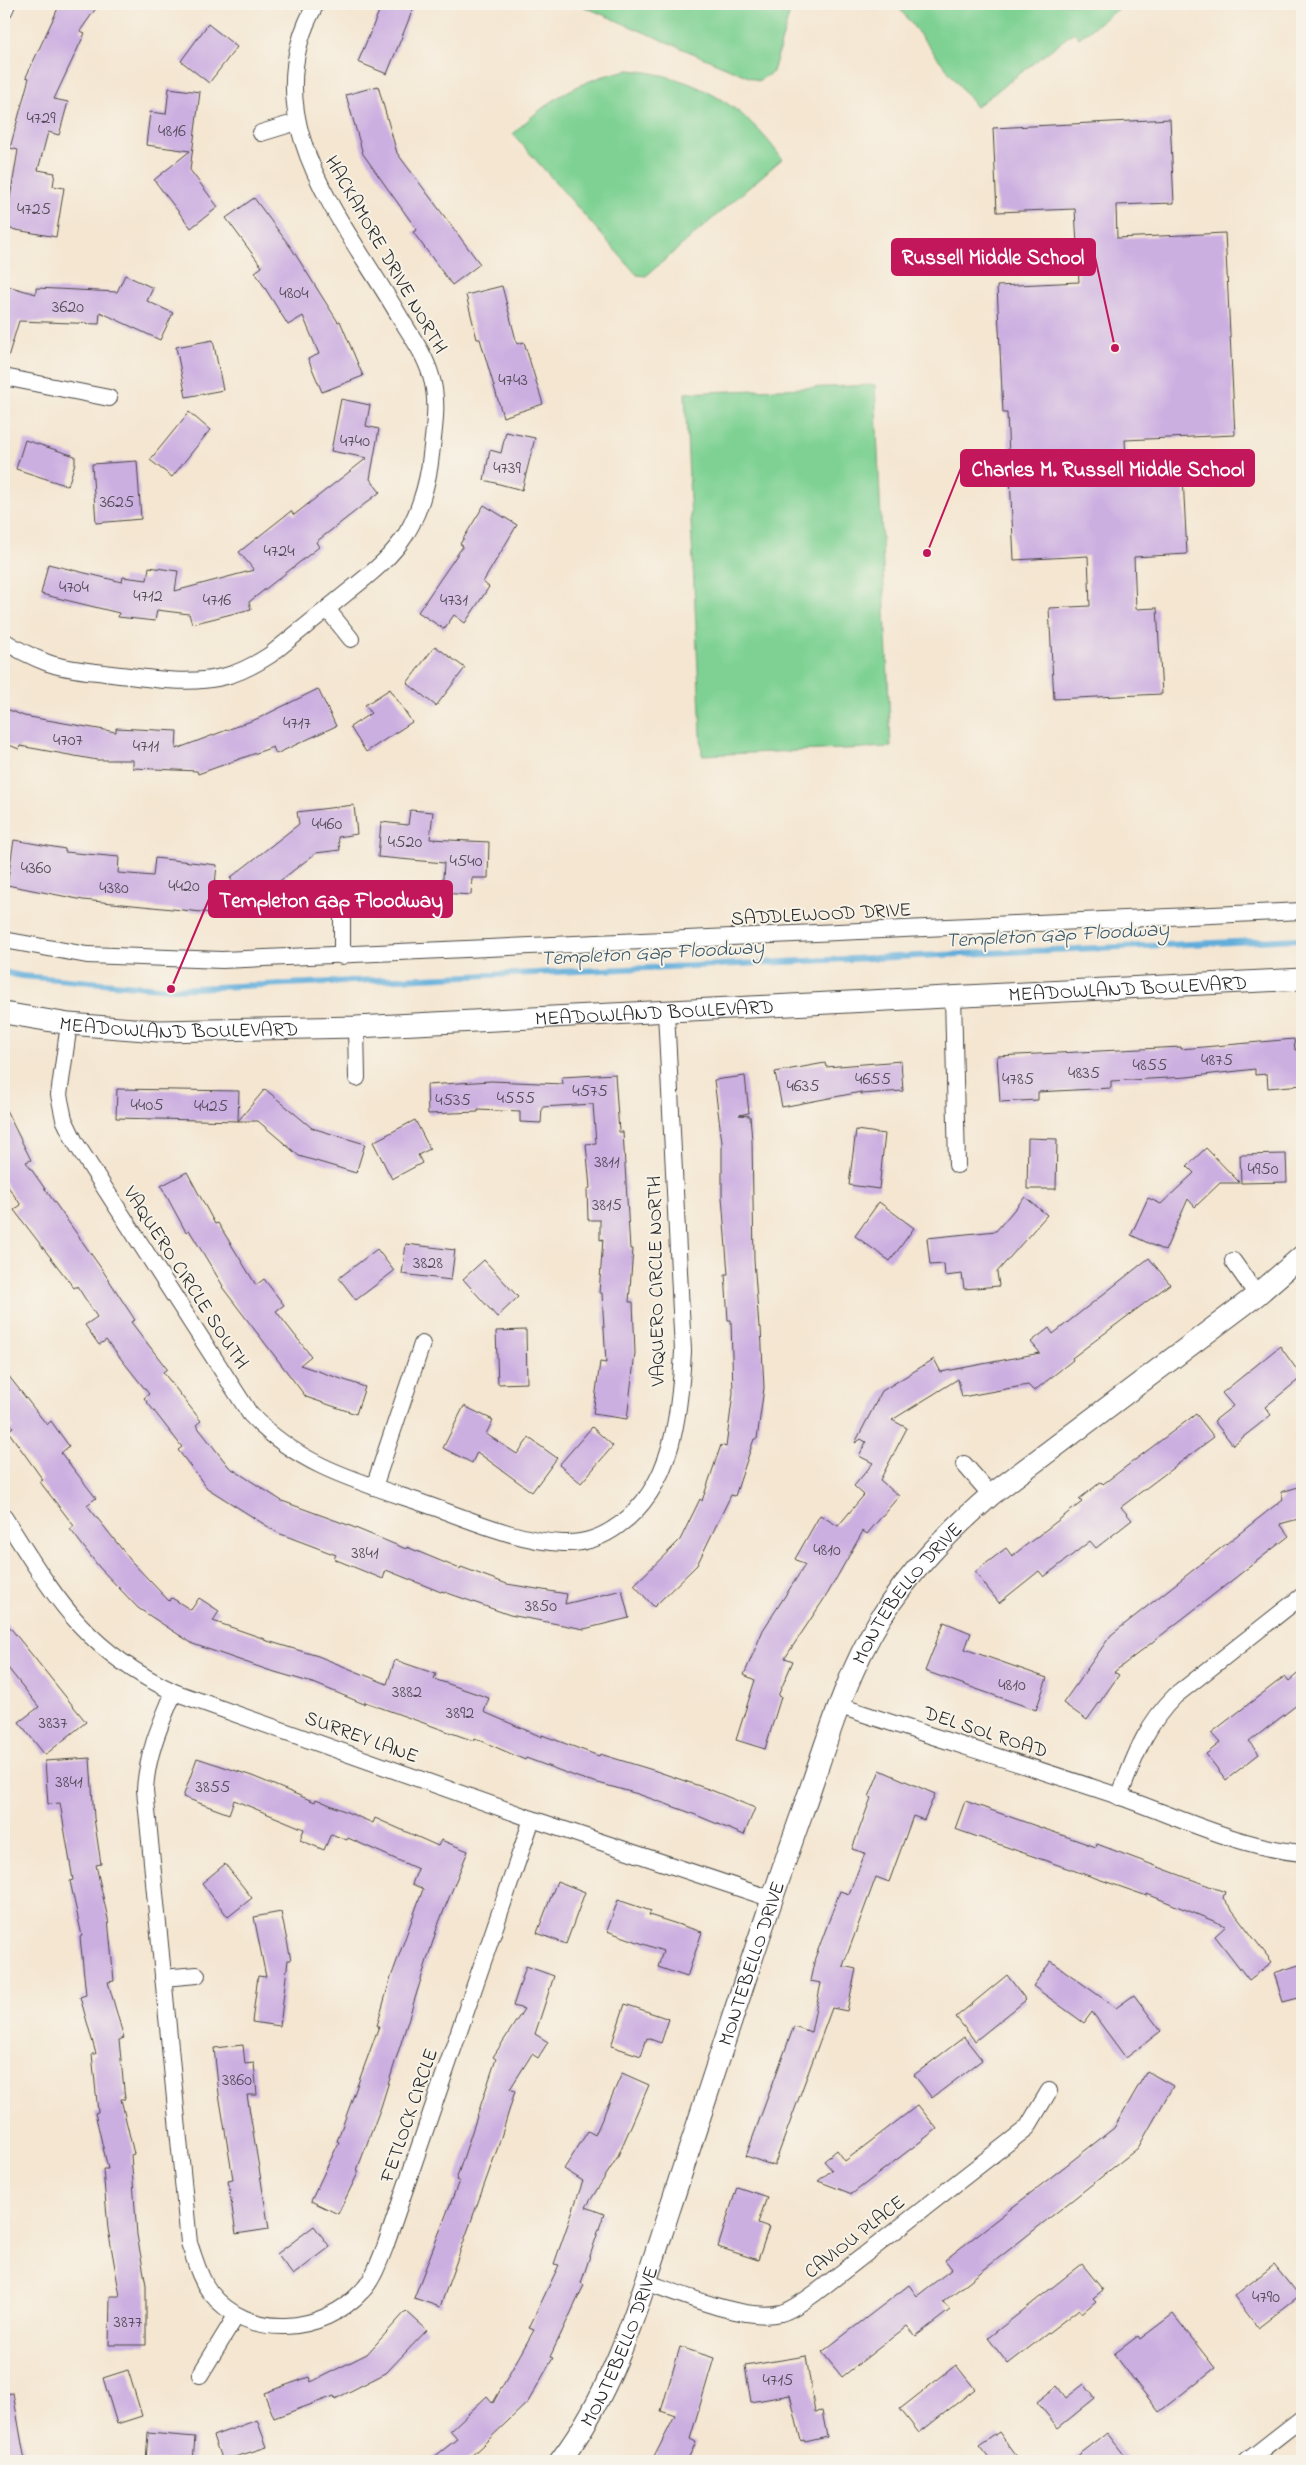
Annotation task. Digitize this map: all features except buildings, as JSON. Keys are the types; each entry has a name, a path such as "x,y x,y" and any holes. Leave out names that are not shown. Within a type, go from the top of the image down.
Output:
{"street":[{"path":"4,11 7,4"},
{"name":"HACKAMORE DRIVE NORTH","path":"4,641 22,652 50,664 77,670 172,681 201,680 226,676 253,667 270,655 383,563 401,542 413,519 430,467 436,398 432,376 424,358 387,295 326,198 304,148 297,122 296,60 299,43 316,4"},
{"path":"261,132 297,122"},
{"path":"4,377 109,398"},
{"path":"327,609 352,639"},
{"name":"SADDLEWOOD DRIVE","path":"4,940 87,956 222,960 1302,911"},
{"path":"342,917 342,956"},
{"name":"MEADOWLAND BOULEVARD","path":"4,1013 69,1024 158,1031 356,1027 666,1012 954,995 1302,979"},
{"path":"954,995 956,1165"},
{"name":"VAQUERO CIRCLE NORTH","path":"414,1500 520,1536 564,1543 587,1541 609,1533 630,1518 647,1500 671,1446 682,1381 683,1351 666,1012"},
{"name":"VAQUERO CIRCLE SOUTH","path":"69,1024 60,1096 64,1119 75,1142 250,1414 267,1432 311,1462 374,1487 414,1500"},
{"path":"356,1027 357,1078"},
{"name":"MONTEBELLO DRIVE","path":"560,2461 575,2441 606,2385 646,2282 772,1899 840,1706 866,1644 899,1591 957,1525 991,1495 1257,1295 1302,1256"},
{"path":"1233,1262 1257,1295"},
{"path":"374,1487 422,1344"},
{"path":"964,1464 991,1495"},
{"name":"SURREY LANE","path":"4,1517 53,1594 92,1639 114,1658 142,1677 174,1692 532,1819 772,1899"},
{"path":"1119,1797 1146,1732 1157,1714 1174,1696 1302,1596"},
{"name":"FETLOCK CIRCLE","path":"174,1692 154,1739 146,1766 145,1790 189,2243 198,2270 209,2291 236,2316 258,2324 299,2326 326,2318 346,2307 358,2296 375,2271 532,1819"},
{"name":"DEL SOL ROAD","path":"840,1706 1119,1797 1252,1844 1281,1851 1302,1853"},
{"path":"163,1978 197,1975"},
{"name":"CAVIOU PLACE","path":"646,2282 737,2311 764,2314 781,2313 795,2306 1027,2128 1049,2091"},
{"path":"200,2375 236,2316"},
{"path":"1246,2461 1302,2418"}],"green space":[{"path":"578,4 792,4 773,72 758,81"},
{"path":"896,4 1124,4 1079,38 1074,32 976,107"},
{"path":"629,70 675,79 696,86 716,96 752,123 782,159 646,276 637,275 513,134 552,101 580,85"},
{"path":"875,385 891,747 702,755 685,393"}],"waterway":[{"name":"Templeton Gap Floodway","path":"4,972 21,976 171,989 1302,939"}],"place":[{"name":"Russell Middle School","path":"1115,348"},
{"name":"Charles M. Russell Middle School","path":"927,553"},
{"name":"Templeton Gap Floodway","path":"171,989"}]}
